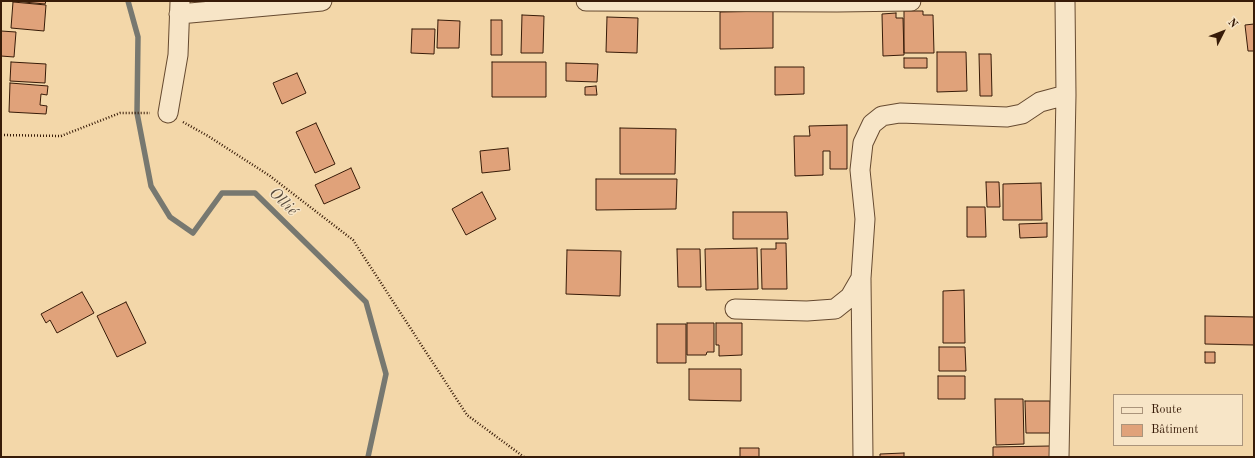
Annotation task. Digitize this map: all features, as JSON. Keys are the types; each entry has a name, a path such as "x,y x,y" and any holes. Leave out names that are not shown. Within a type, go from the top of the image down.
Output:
{"street":[{"path":"168,113 178,55 180,8 322,1"},
{"path":"586,1 911,1"},
{"path":"1059,457 1066,95 1065,1"},
{"path":"863,457 861,278 865,219 860,170 863,144 872,124 882,116 900,113 1007,117 1022,114 1040,102 1066,95"},
{"path":"735,309 807,311 835,310 850,297 861,278"}],"path":[{"path":"1,135 61,136 120,113 168,113 208,136 270,176 353,240 467,415 524,457"}],"building":[{"path":"13,1 46,1 45,4"},
{"path":"13,2 46,5 44,31 11,28"},
{"path":"773,11 773,48 720,49 720,12"},
{"path":"904,11 923,11 923,15 933,15 934,53 904,53"},
{"path":"896,13 896,18 903,18 904,55 883,56 882,14"},
{"path":"522,15 544,16 543,53 521,53"},
{"path":"607,17 638,18 637,53 606,52"},
{"path":"438,20 460,21 459,48 437,48"},
{"path":"491,20 502,20 502,55 491,55"},
{"path":"1254,24 1254,51 1248,51 1245,25"},
{"path":"412,29 435,29 434,54 411,53"},
{"path":"1,31 16,32 14,57 1,56"},
{"path":"937,52 966,52 967,91 937,92"},
{"path":"979,54 991,54 992,96 980,96"},
{"path":"904,58 927,58 927,68 904,68"},
{"path":"11,62 46,64 45,83 10,81"},
{"path":"492,62 546,62 546,97 492,97"},
{"path":"566,63 598,64 597,82 566,81"},
{"path":"775,67 804,67 804,94 775,95"},
{"path":"297,73 306,93 282,104 273,83"},
{"path":"10,83 48,86 47,95 41,94 40,105 47,106 46,114 9,112"},
{"path":"596,86 597,95 585,95 585,87"},
{"path":"316,123 335,164 315,173 296,132"},
{"path":"847,125 847,169 830,169 830,151 823,151 823,175 795,176 794,136 810,136 809,126"},
{"path":"620,128 676,129 675,174 620,174"},
{"path":"508,148 510,170 482,173 480,151"},
{"path":"351,168 360,188 324,204 315,185"},
{"path":"596,179 677,179 676,209 596,210"},
{"path":"986,182 999,182 1000,207 987,207"},
{"path":"1041,183 1042,220 1003,220 1003,184"},
{"path":"482,192 496,219 466,235 452,209"},
{"path":"967,207 985,207 986,237 967,237"},
{"path":"733,212 787,212 788,239 733,239"},
{"path":"1047,223 1047,237 1020,238 1019,224"},
{"path":"776,243 786,243 787,289 762,289 761,249 776,249"},
{"path":"757,248 758,289 706,290 705,249"},
{"path":"677,249 700,249 701,287 678,287"},
{"path":"567,250 621,251 620,296 566,294"},
{"path":"964,290 965,343 943,343 943,291"},
{"path":"82,292 94,313 57,333 50,320 46,323 41,314"},
{"path":"126,302 146,343 117,357 97,316"},
{"path":"1205,316 1254,317 1254,345 1205,344"},
{"path":"687,323 714,323 714,352 707,352 706,355 687,355"},
{"path":"716,323 742,323 742,355 719,356 719,345 716,345"},
{"path":"657,324 686,324 686,363 657,363"},
{"path":"939,347 965,347 966,371 939,371"},
{"path":"1205,352 1215,352 1215,363 1205,363"},
{"path":"689,369 741,369 741,401 689,400"},
{"path":"938,376 965,376 965,399 938,399"},
{"path":"995,399 1023,399 1024,444 996,445"},
{"path":"1025,401 1050,401 1050,433 1026,433"},
{"path":"1050,446 1050,457 993,457 993,447"},
{"path":"740,448 759,448 759,457 740,457"},
{"path":"904,453 904,457 880,457 880,454"}],"waterway":[{"name":"Ollié","path":"128,1 138,37 137,113 151,186 170,217 193,233 222,193 255,193 366,302 386,374 368,457"}]}
